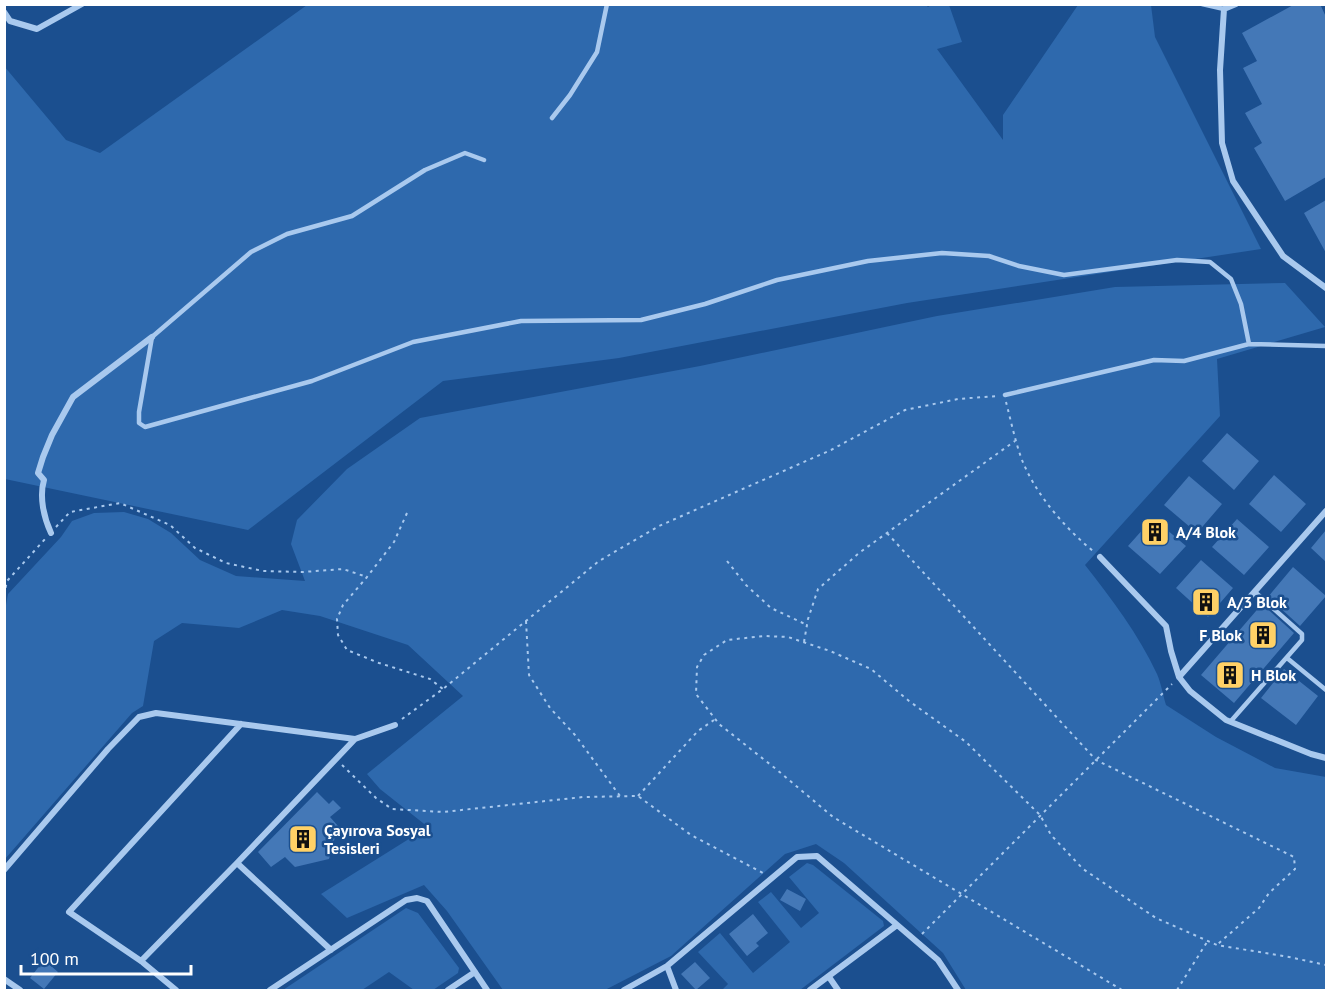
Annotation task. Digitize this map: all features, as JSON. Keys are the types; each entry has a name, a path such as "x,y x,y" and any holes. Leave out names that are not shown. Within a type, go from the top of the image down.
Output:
{"street":[{"path":"4,12 10,21 37,29 82,4"},
{"path":"1236,4 1224,9 1220,70 1222,143 1233,181 1283,256 1326,288"},
{"path":"51,533 44,511 42,489 45,480 38,473 52,435 74,397 152,338"},
{"path":"1179,677 1326,511"},
{"path":"1100,557 1166,626 1179,677 1190,691 1226,720 1326,758"},
{"path":"4,870 108,749 139,717 156,713 355,739"},
{"path":"176,990 141,961 69,912 241,724"},
{"path":"141,961 355,739 395,724"},
{"path":"624,990 667,966 797,857 817,856 938,960 958,990"},
{"path":"237,864 331,950"},
{"path":"270,990 406,900 417,898 427,901 487,990"},
{"path":"810,990 897,925"},
{"path":"667,966 676,990"},
{"path":"448,990 475,972"},
{"path":"829,977 838,990"},
{"path":"4,979 20,990"}],"lane":[{"path":"552,118 570,95 597,52 607,4"},
{"path":"1202,4 1224,9"},
{"path":"483,160 465,153 425,170 352,216 287,234 251,252 152,338 139,423 145,427 312,381 413,342 521,321 641,320 705,304 777,280 868,261 942,253 989,256 1019,266 1064,275 1177,260 1210,262 1231,279 1241,304 1249,344"},
{"path":"1005,395 1154,360 1184,361 1249,344 1326,346"},
{"path":"1231,721 1302,640 1302,634 1255,592"},
{"path":"1287,658 1326,690"}],"path":[{"path":"395,724 443,689 598,561 659,526 831,450 905,410 958,399 1005,395 1023,462 1037,489 1073,534 1100,557"},
{"path":"804,642 818,589 859,553 1016,441"},
{"path":"4,595 7,580 70,512 120,503 170,525 195,548 226,563 263,571 303,572 343,569 367,577"},
{"path":"407,513 394,542 343,605 337,619 338,635 347,650 430,679 443,689"},
{"path":"887,533 1096,760 1294,857 1295,869 1269,893 1259,908 1217,945"},
{"path":"727,561 746,585 771,608 807,624"},
{"path":"526,621 529,675 550,708 575,735 620,796"},
{"path":"1122,990 833,817 718,724 696,694 697,667 704,655 727,640 764,636 788,637 830,651 871,669 909,701 966,741 1040,815 1051,835 1083,869 1156,918 1217,945 1326,965"},
{"path":"915,941 1179,677"},
{"path":"638,796 698,731 715,719"},
{"path":"335,759 376,798 392,808 443,812 583,797 638,796 691,835 773,878"},
{"path":"1177,990 1208,941"}],"shaded area":[{"path":"925,4 928,7 949,5 962,42 937,49 1003,140 1003,115 1078,5 1151,5 1155,37 1261,249 907,303 619,358 443,381 248,530 5,479 4,66 66,140 100,153 307,5"},
{"path":"1285,283 1325,327 1217,359 1220,416 1085,565 1142,645 1157,674 1166,705 1216,737 1275,768 1326,777 1326,990 966,990 943,953 844,863 816,844 785,854 671,956 605,990 503,990 447,911 424,885 347,918 321,894 428,827 380,789 367,774 463,696 408,645 320,616 282,610 239,628 182,623 154,641 143,706 132,713 5,859 4,616 8,594 61,537 72,521 94,513 124,512 148,519 171,533 200,560 236,576 305,581 291,544 297,520 347,469 420,418 700,366 937,316 1115,287"},
{"path":"807,863 813,865 883,921 884,926 800,990 722,990 728,984 698,952 720,933 753,973 790,942 758,902 771,892 801,928 819,913 789,877"},
{"path":"406,908 418,913 459,968 458,973 433,990 414,990 389,972 362,990 283,990"}],"building":[{"path":"1295,4 1320,4 1326,17 1326,177 1285,201 1254,148 1262,143 1245,113 1262,104 1243,68 1257,61 1242,33"},
{"path":"1326,200 1326,253 1304,213"},
{"path":"1227,433 1259,461 1234,490 1202,461"},
{"path":"1274,475 1306,504 1281,532 1249,504"},
{"path":"1189,476 1222,504 1197,533 1164,505"},
{"name":"A/4 Blok","path":"1153,518 1186,546 1160,574 1128,546"},
{"path":"1237,519 1269,547 1244,575 1212,547"},
{"path":"1326,530 1326,562 1311,548"},
{"name":"A/3 Blok","path":"1201,560 1233,588 1208,617 1176,588"},
{"path":"1293,567 1326,596 1300,626 1268,597"},
{"path":"1262,604 1294,633 1234,703 1201,675"},
{"path":"1284,669 1318,696 1296,725 1261,698"},
{"name":"Çayırova Sosyal Tesisleri","path":"317,792 329,804 333,800 341,808 330,817 338,826 329,859 295,867 285,857 271,867 258,852"},
{"path":"787,889 806,899 800,911 780,900"},
{"path":"753,914 768,933 756,943 759,946 747,956 729,934"},
{"path":"44,960 58,972 44,989 30,978"},
{"path":"695,962 710,978 696,990 681,974"}],"place":[{"name":"A/4 Blok","path":"1155,532"},
{"name":"A/3 Blok","path":"1206,602"},
{"name":"F Blok","path":"1263,635"},
{"name":"H Blok","path":"1230,675"},
{"name":"Çayırova Sosyal Tesisleri","path":"303,839"}]}
